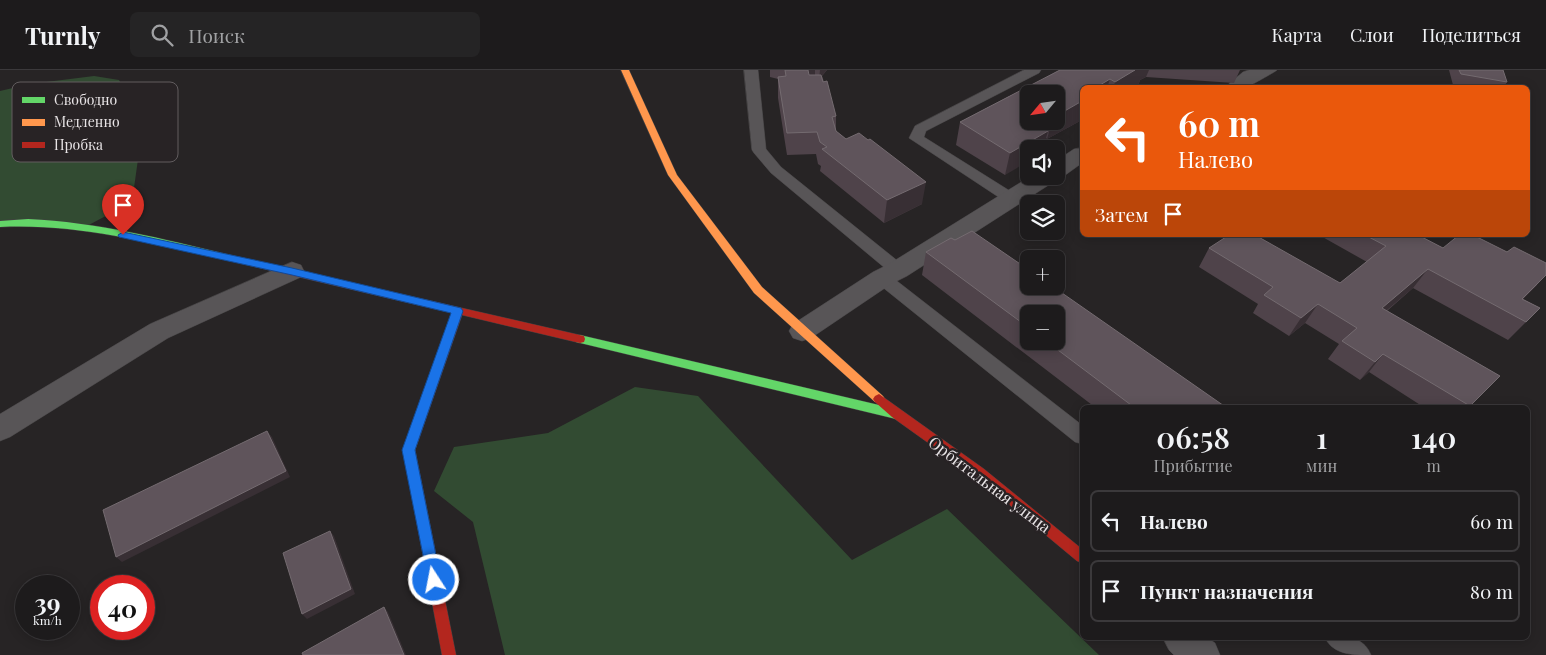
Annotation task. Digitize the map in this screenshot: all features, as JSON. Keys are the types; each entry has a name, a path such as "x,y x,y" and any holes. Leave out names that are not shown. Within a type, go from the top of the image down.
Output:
{"street":[{"name":"Орбитальная улица","path":"625,70 673,175 758,290 896,414 980,473 1080,555"},
{"path":"1238,85 1250,76 1267,70"},
{"path":"1065,164 1080,155"},
{"path":"802,331 1033,185"},
{"path":"0,224 29,221 85,227 292,272 896,414"},
{"path":"0,429 159,331 292,272"},
{"path":"449,655 409,450 458,311"},
{"path":"1183,640 1202,655"}],"lane":[{"path":"751,70 759,150 776,170 890,274 1080,434"},
{"path":"1012,199 916,138 920,129 1034,70"},
{"path":"1340,640 1359,655"}],"green space":[{"path":"94,76 119,80 120,82 46,82"},
{"path":"12,88 12,162 138,162 132,202 85,227 0,224 0,91"},
{"path":"635,387 698,396 852,560 947,509 1080,637 1080,640 1083,640 1099,655 505,655 473,522 434,491 454,447 548,433"}],"building":[{"path":"785,70 808,70 809,75 821,75 823,82 827,81 836,116 832,117 836,131 846,139 859,133 868,140 870,139 926,182 887,200 822,149 827,147 820,142 817,132 787,133 778,77 786,76"},
{"path":"1060,70 1135,70 1115,82 1110,79 1100,85 1080,85 1080,102 1065,111 1065,85 1031,85"},
{"path":"1459,70 1503,70 1507,82 1461,74"},
{"path":"1020,91 1020,130 1048,131 1032,140 1020,140 1020,147 1010,153 960,122"},
{"path":"972,231 1020,264 1020,295 1065,295 1223,405 1131,405 1058,350 1065,350 1065,305 1020,305 1020,321 926,252 951,238 955,240"},
{"path":"1226,237 1259,237 1340,283 1386,246 1369,237 1422,237 1443,248 1457,237 1477,237 1507,252 1514,247 1546,263 1546,275 1522,299 1540,308 1526,322 1428,269 1382,308 1500,376 1471,405 1468,405 1383,354 1375,362 1342,341 1357,328 1318,304 1301,318 1264,295 1273,287 1209,248"},
{"path":"267,431 286,471 116,557 103,510"},
{"path":"330,531 351,589 302,614 283,553"},
{"path":"384,607 404,655 303,655 302,653"}],"traffic: fast":[{"path":"0,224 57,224 86,227 145,238 230,258"},
{"path":"580,339 896,414"}],"traffic: slow":[{"path":"625,70 673,175 758,290 879,399"}],"traffic: jam":[{"path":"230,258 580,339"},
{"path":"449,655 409,450 458,311"},
{"path":"879,399 896,414 980,473 1080,555"}],"route":[{"path":"123,235 458,311 409,450 434,580"}]}
